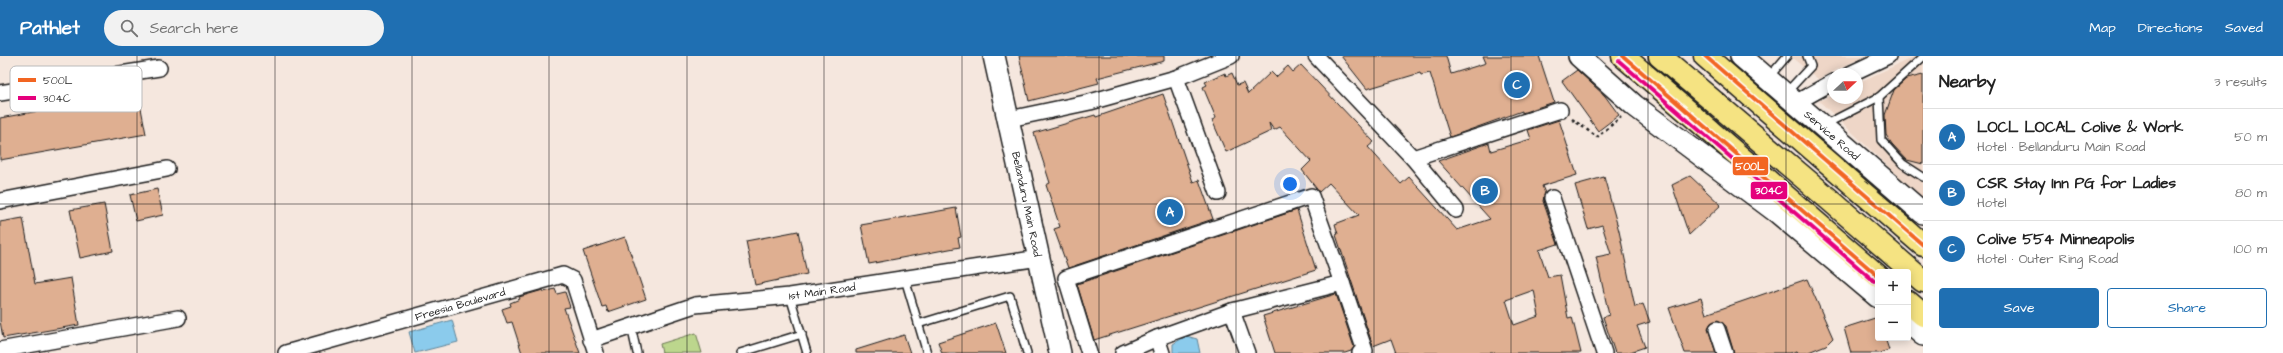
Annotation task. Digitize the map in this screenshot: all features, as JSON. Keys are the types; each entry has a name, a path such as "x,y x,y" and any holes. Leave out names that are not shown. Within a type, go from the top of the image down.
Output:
{"highway":[{"path":"1623,56 1875,273"},
{"path":"1660,56 1923,281"},
{"path":"1704,56 1923,245"},
{"path":"1911,305 1923,315"}],"street":[{"name":"Bellanduru Main Road","path":"994,56 1060,353"},
{"path":"1009,119 1090,102 1176,78 1231,56"},
{"path":"1316,56 1413,158 1456,210"},
{"path":"1579,56 1635,106 1778,212 1875,294"},
{"name":"Service Road","path":"1741,56 1923,213"},
{"path":"1863,68 1888,56"},
{"path":"142,71 159,68"},
{"path":"1176,78 1218,193"},
{"path":"1790,98 1827,84"},
{"path":"0,93 10,91"},
{"path":"1413,158 1560,110"},
{"path":"0,201 167,170"},
{"path":"1089,353 1066,278 1311,196 1365,351 1360,353"},
{"path":"1552,198 1604,353"},
{"name":"1st Main Road","path":"608,334 695,305 790,296 1039,258"},
{"name":"Freesia Boulevard","path":"286,353 563,275 573,280 593,346 608,334"},
{"path":"1123,353 1157,338 1232,311 1342,283"},
{"path":"1232,311 1247,353"},
{"path":"0,350 178,318"},
{"path":"1911,325 1923,335"},
{"path":"1717,329 1725,353"},
{"path":"1157,338 1162,353"}],"lane":[{"path":"1768,79 1787,56"},
{"path":"1790,98 1811,66 1807,56"},
{"path":"1822,126 1879,97 1923,57"},
{"path":"1879,97 1881,140 1904,164 1923,178"},
{"path":"905,279 927,353"},
{"path":"790,296 807,353"},
{"path":"918,324 1010,296 1027,353"},
{"path":"631,326 637,353"},
{"path":"740,353 802,334"}],"path":[{"path":"1560,110 1596,137 1635,106"}],"shaded area":[{"path":"1790,56 1865,56 1840,68 1827,68 1827,75 1818,79"},
{"path":"1916,56 1923,56 1923,199 1819,101 1827,98 1827,104 1863,104 1863,80"}],"green space":[{"path":"696,333 702,353 662,353 660,344"}],"water":[{"path":"452,320 458,342 415,353 409,332"},
{"path":"1186,336 1197,339 1200,353 1173,353 1173,344"}],"building":[{"path":"1019,56 1164,56 1164,61 1097,78 1099,83 1029,101"},
{"path":"1341,56 1446,56 1451,74 1486,63 1483,56 1539,56 1554,102 1522,113 1522,111 1450,137 1430,73 1421,75 1420,73 1367,89"},
{"path":"1301,65 1374,142 1368,147 1401,184 1409,177 1457,230 1490,219 1438,161 1489,143 1491,151 1531,139 1528,130 1559,120 1577,175 1542,186 1545,193 1543,201 1558,244 1539,250 1548,277 1560,275 1568,318 1572,317 1581,353 1396,353 1391,339 1373,346 1336,235 1338,234 1335,224 1359,215 1329,183 1319,192 1302,170 1311,161 1280,127 1274,130 1269,123 1271,131 1226,152 1212,120 1216,118 1203,87 1207,85 1205,82 1225,73 1226,76 1232,73 1237,85 1243,83 1248,94 1271,72 1276,77 1288,66 1293,72","holes":["1534,290 1539,316 1514,325 1506,300"]},
{"path":"1577,70 1605,96 1619,115 1598,131 1562,81"},
{"path":"1923,75 1923,164 1907,160 1892,144 1886,135 1885,115 1894,90 1906,79"},
{"path":"1163,94 1193,182 1199,180 1213,219 1068,268 1054,229 1060,227 1046,185 1050,183 1034,133 1095,115 1096,117"},
{"path":"33,112 142,112 146,134 0,160 0,118"},
{"path":"1690,176 1721,205 1689,235 1672,185"},
{"path":"1604,177 1619,231 1635,307 1643,304 1650,322 1637,326 1645,347 1627,353 1615,353 1603,317 1609,315 1596,257 1611,254 1602,225 1588,229 1575,185"},
{"path":"157,189 163,215 136,221 130,195"},
{"path":"104,204 113,251 80,258 70,210"},
{"path":"956,208 961,237 958,238 960,247 869,264 861,225"},
{"path":"1297,210 1316,270 1094,340 1077,284"},
{"path":"23,218 35,284 71,278 79,325 3,338 0,321 0,222"},
{"path":"798,231 807,274 755,285 746,241"},
{"path":"625,237 646,299 608,312 606,306 602,307 583,251"},
{"path":"1807,279 1833,338 1826,345 1806,353 1799,353 1797,351 1790,353 1734,353 1726,326 1718,320 1711,323 1708,328 1716,353 1685,353 1669,308 1701,298 1706,314"},
{"path":"555,289 557,294 565,292 570,307 564,308 580,353 522,353 512,322 507,323 502,309 511,306 510,303 520,299 519,297 543,290 544,292"},
{"path":"1336,294 1354,347 1351,351 1345,353 1275,353 1263,316"},
{"path":"1875,318 1875,341 1886,341 1889,350 1879,353 1851,353 1844,328"},
{"path":"996,323 1006,353 942,353 938,342"},
{"path":"904,335 910,353 856,353 856,350"}],"transit line":[{"name":"500L","path":"1623,56 1875,273"},
{"name":"500L","path":"1705,56 1923,245"},
{"name":"304C","path":"1619,61 1874,281"}],"place":[{"name":"Colive 554 Minneapolis","path":"1517,85"},
{"name":"CSR Stay Inn PG for Ladies","path":"1485,191"},
{"name":"LOCL LOCAL Colive & Work","path":"1170,212"}]}
